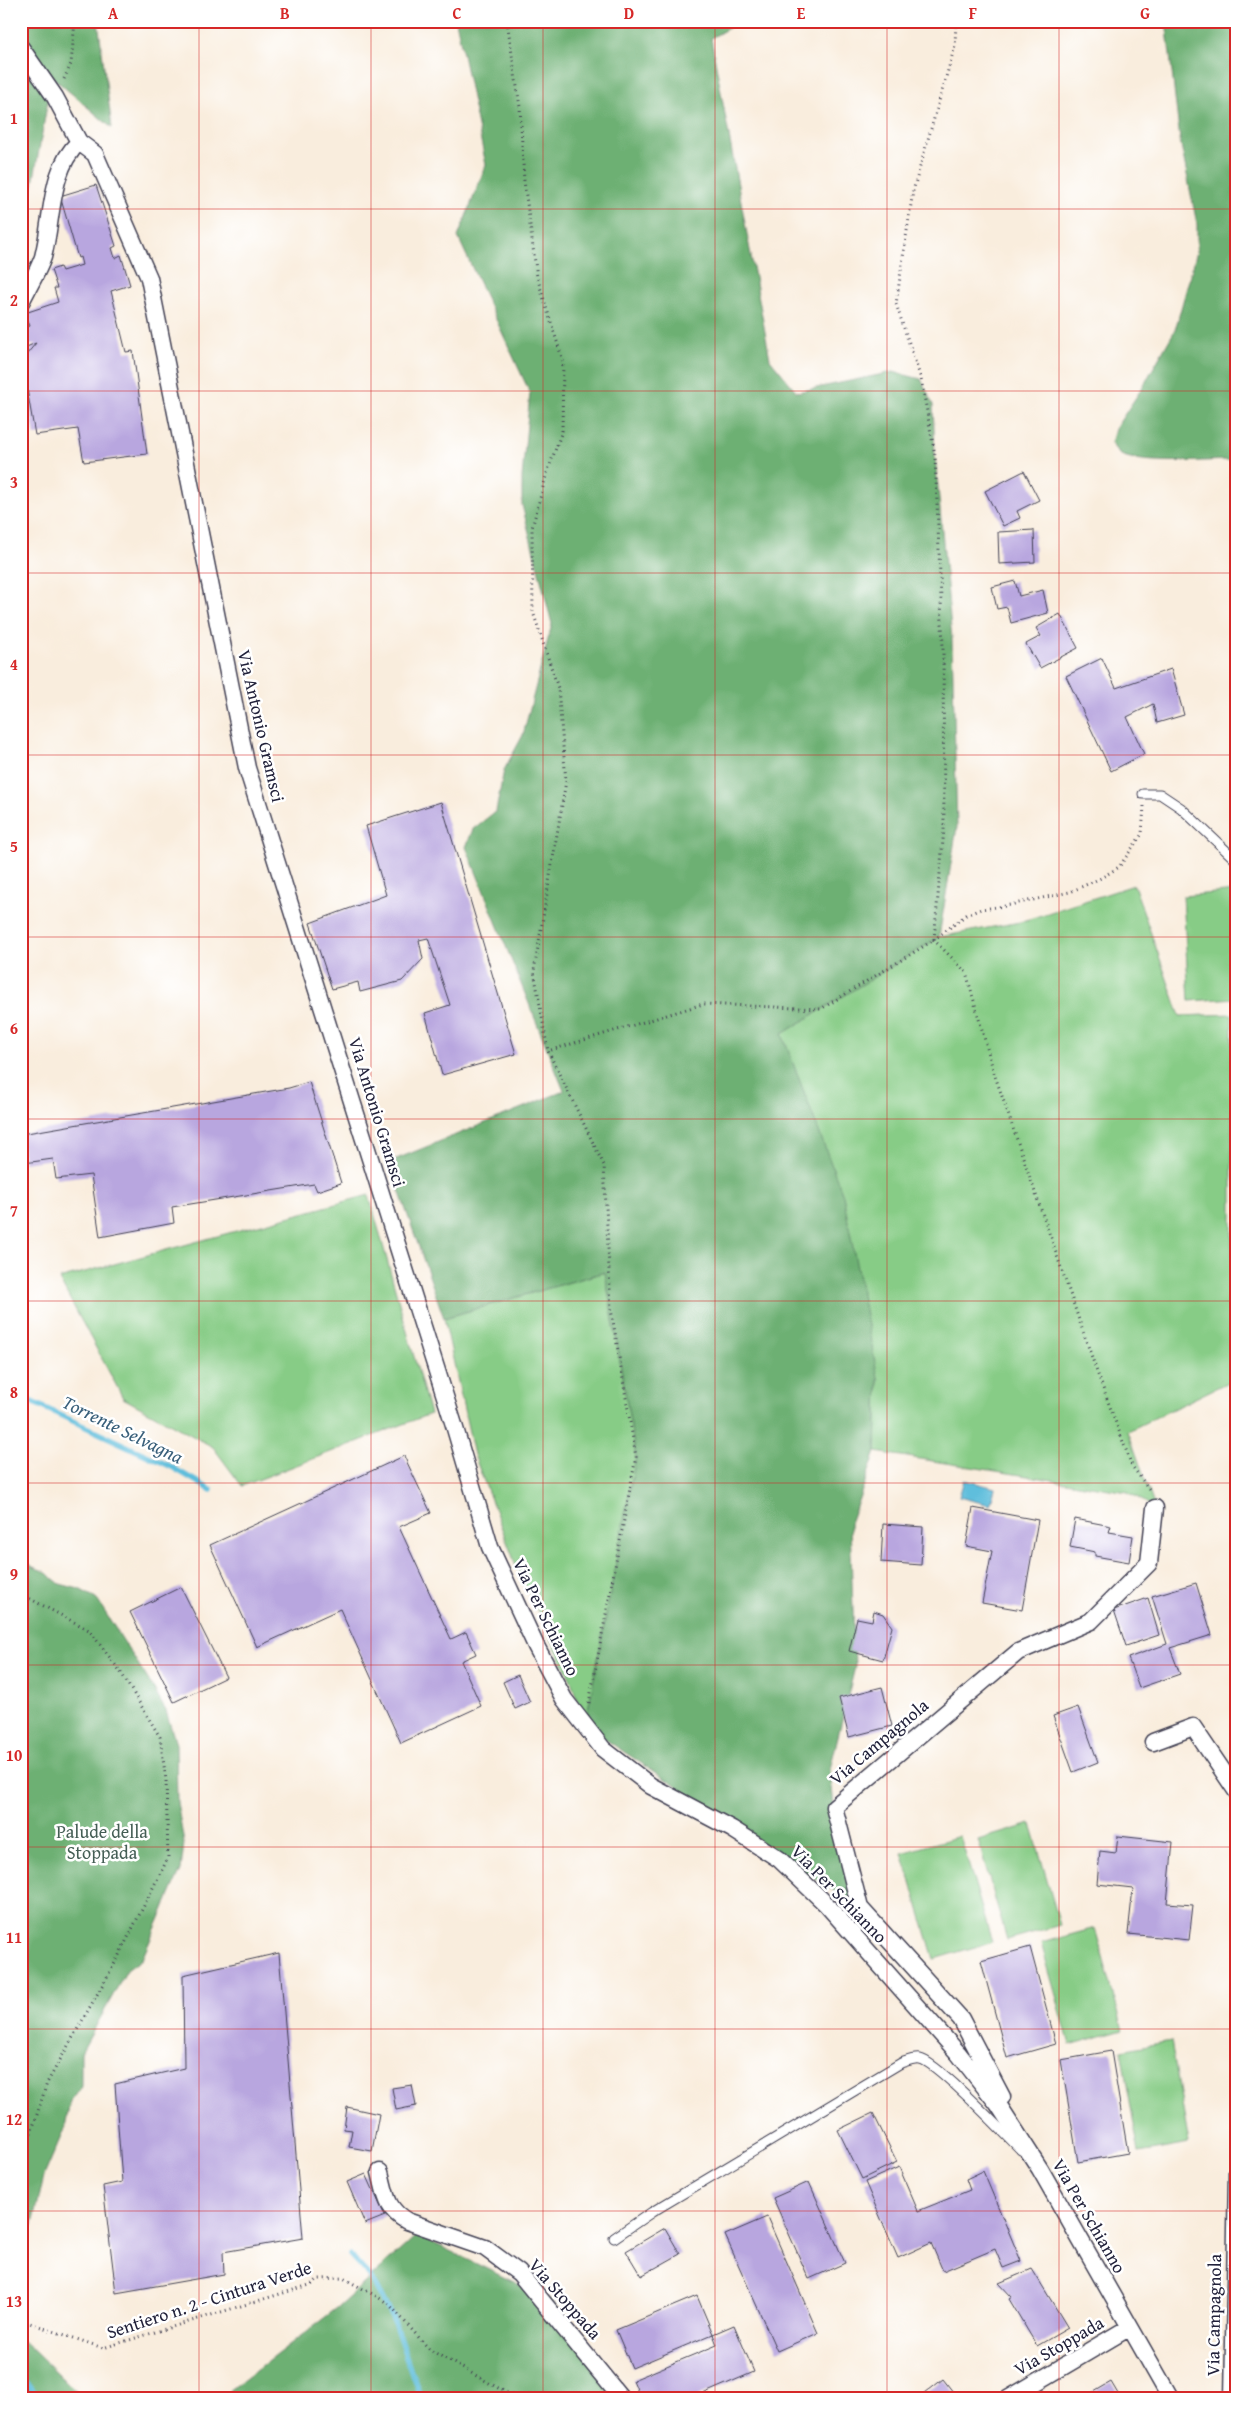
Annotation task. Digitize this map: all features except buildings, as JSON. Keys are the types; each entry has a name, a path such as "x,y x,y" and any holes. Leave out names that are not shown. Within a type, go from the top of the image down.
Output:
{"street":[{"name":"Via Antonio Gramsci","path":"21,48 55,97 79,142 95,154 149,278 247,768 454,1425"},
{"path":"21,302 42,258 58,181 68,152 79,142"},
{"name":"Via Per Schianno","path":"454,1425 490,1547 564,1699 603,1749 651,1786 732,1829 779,1859 826,1904 958,2053 998,2104 1040,2170 1171,2399"},
{"name":"Via Campagnola","path":"1040,2170 961,2019 860,1908 834,1807 1018,1652 1091,1621 1149,1563 1155,1508"},
{"path":"1153,1742 1193,1727 1237,1792"},
{"name":"Via Stoppada","path":"380,2172 389,2205 396,2214 407,2220 485,2248 519,2273 622,2399"},
{"name":"Via Campagnola","path":"1233,2399 1237,2172"},
{"name":"Via Stoppada","path":"1008,2399 1130,2327"}],"lane":[{"path":"1143,794 1160,794 1181,808 1237,861"},
{"path":"614,2238 660,2207 901,2063 913,2059 926,2061 972,2100 1040,2170"}],"path":[{"path":"55,97 71,64 75,21"},
{"path":"507,21 520,107 524,181 537,277 563,361 562,431 546,476 532,528 533,612 558,688 566,781 534,971 548,1051 604,1165 611,1309 636,1457 585,1726"},
{"path":"934,940 944,829 943,647 935,455 921,379 896,304 913,191 955,46 956,21"},
{"path":"548,1051 703,1004 821,1010 934,940 966,914 981,909 1005,906 1070,892 1102,878 1119,867 1142,834 1143,794"},
{"path":"934,940 966,972 994,1073 1097,1372 1132,1466 1149,1489"},
{"path":"21,1594 89,1630 120,1671 160,1737 166,1780 168,1858 116,1961 47,2083 21,2164"},
{"name":"Sentiero n. 2 - Cintura Verde","path":"21,2320 103,2348 313,2284 318,2279 326,2277 343,2278 389,2304 430,2350 518,2399"}],"green space":[{"path":"21,21 98,21 112,128 52,77 30,201 21,218"},
{"path":"456,21 741,21 711,38 770,359 797,392 893,372 921,379 933,405 935,455 952,639 957,827 939,937 782,1034 843,1195 878,1378 876,1452 850,1523 855,1667 830,1769 839,1852 860,1908 585,1726 636,1457 605,1272 444,1318 389,1162 564,1091 466,847 473,829 496,811 504,770 523,735 552,624 522,505 522,477 530,393 458,237 486,165"},
{"path":"1166,21 1237,21 1237,460 1176,462 1143,460 1119,454 1111,443 1115,429 1142,388 1175,330 1197,251 1197,224 1180,140"},
{"path":"1134,885 1180,1016 1232,1014 1232,1380 1128,1431 1155,1508 1128,1492 876,1452 878,1378 782,1034 939,937 1020,922"},
{"path":"1236,891 1237,998 1189,1001 1183,896"},
{"path":"369,1195 430,1414 242,1486 213,1447 123,1398 59,1279"},
{"path":"605,1272 636,1457 585,1726 571,1680 517,1568 474,1455 444,1318"},
{"name":"Palude della Stoppada","path":"21,1556 33,1567 44,1571 60,1584 79,1589 96,1598 149,1681 166,1711 176,1744 177,1802 184,1843 181,1870 142,1959 127,1970 81,2053 81,2087 70,2102 65,2127 44,2176 33,2225 21,2243"},
{"path":"1031,1824 1060,1925 1007,1940 978,1840"},
{"path":"960,1836 992,1942 934,1959 902,1853"},
{"path":"1095,1928 1123,2030 1070,2045 1041,1943"},
{"path":"1171,2041 1189,2144 1139,2153 1121,2050"},
{"path":"417,2235 551,2300 627,2399 219,2399 337,2308"},
{"path":"21,2339 84,2399 21,2399"}],"water":[{"path":"964,1480 995,1488 990,1505 959,1497"}],"waterway":[{"name":"Torrente Selvagna","path":"21,1397 170,1466 211,1490"},
{"name":"Torrente Selvagna","path":"350,2255 371,2278 393,2319 421,2399"},
{"path":"21,2379 42,2399"}]}
